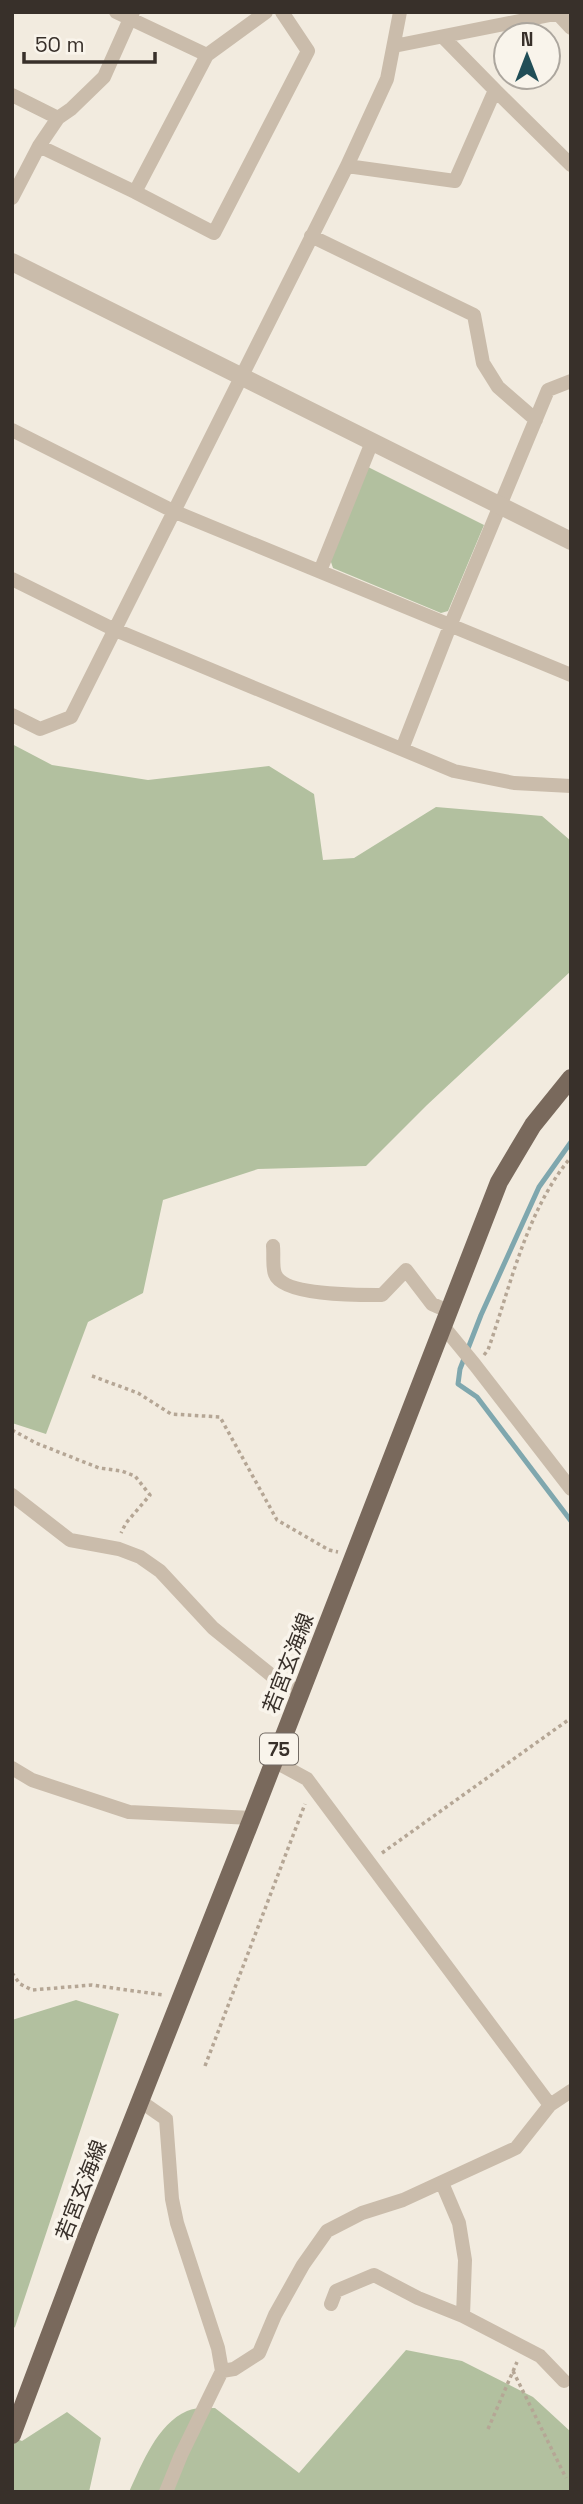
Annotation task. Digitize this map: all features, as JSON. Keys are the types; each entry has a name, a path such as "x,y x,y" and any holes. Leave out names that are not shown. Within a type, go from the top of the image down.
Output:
{"main road":[{"name":"若宮玄海線","path":"12,2435 499,1182 533,1125 571,1078"}],"street":[{"path":"135,192 206,55 266,12"},
{"path":"39,146 214,233 308,51 282,12"},
{"path":"12,715 40,729 71,717 347,166 387,79 400,12"},
{"path":"394,46 559,13 571,28"},
{"path":"12,198 39,146 58,118 104,77 127,15 206,55"},
{"path":"443,37 492,87"},
{"path":"347,166 455,181 495,91"},
{"path":"496,91 571,165"},
{"path":"12,96 58,118"},
{"path":"311,236 474,315 483,363 498,387 536,420"},
{"path":"12,262 571,541"},
{"path":"402,750 450,626 548,390 571,381"},
{"path":"12,430 173,511 571,675"},
{"path":"320,572 372,442"},
{"path":"12,579 113,629 454,771 513,783 571,786"},
{"path":"273,1246 274,1274 283,1285 300,1290 382,1296 406,1270 571,1489"},
{"path":"12,1495 70,1540 119,1549 160,1570 213,1628 276,1679 301,1693"},
{"path":"274,1761 306,1779 550,2105"},
{"path":"12,1768 32,1780 129,1812 252,1818"},
{"path":"222,2371 234,2370 259,2353 286,2295 327,2231 362,2213 403,2200 516,2148 550,2105 571,2091"},
{"path":"140,2101 166,2119 177,2223 218,2348 222,2371 166,2492"},
{"path":"442,2183 458,2223 465,2260 463,2316"},
{"path":"331,2304 336,2291 374,2275 418,2298 463,2316 540,2356 564,2381"}],"path":[{"path":"475,1364 488,1350 541,1201 571,1157"},
{"path":"92,1376 138,1393 171,1414 220,1417 276,1520 329,1550 354,1555"},
{"path":"12,1430 36,1443 99,1468 135,1476 150,1495 126,1523 118,1538 119,1549"},
{"path":"369,1863 571,1718"},
{"path":"205,2066 305,1804 316,1792"},
{"path":"12,1973 20,1984 32,1990 92,1984 181,1999"},
{"path":"488,2429 523,2347"},
{"path":"513,2371 566,2478"}],"green space":[{"path":"368,467 484,525 448,611 441,613 333,568 330,559"},
{"path":"12,744 52,765 148,780 269,766 314,794 323,860 354,858 436,807 542,816 571,841 571,971 427,1105 366,1166 258,1169 163,1200 143,1293 88,1322 46,1434 12,1423"},
{"path":"76,2000 119,2014 15,2327 12,2329 12,2020"},
{"path":"406,2350 462,2361 533,2397 571,2432 571,2492 129,2492 145,2457 167,2425 176,2417 197,2408 215,2408 299,2473"},
{"path":"67,2412 101,2438 89,2492 12,2492 12,2437 22,2441"}],"waterway":[{"path":"571,1142 539,1187 481,1315 460,1369 458,1384 477,1397 571,1521"}]}
